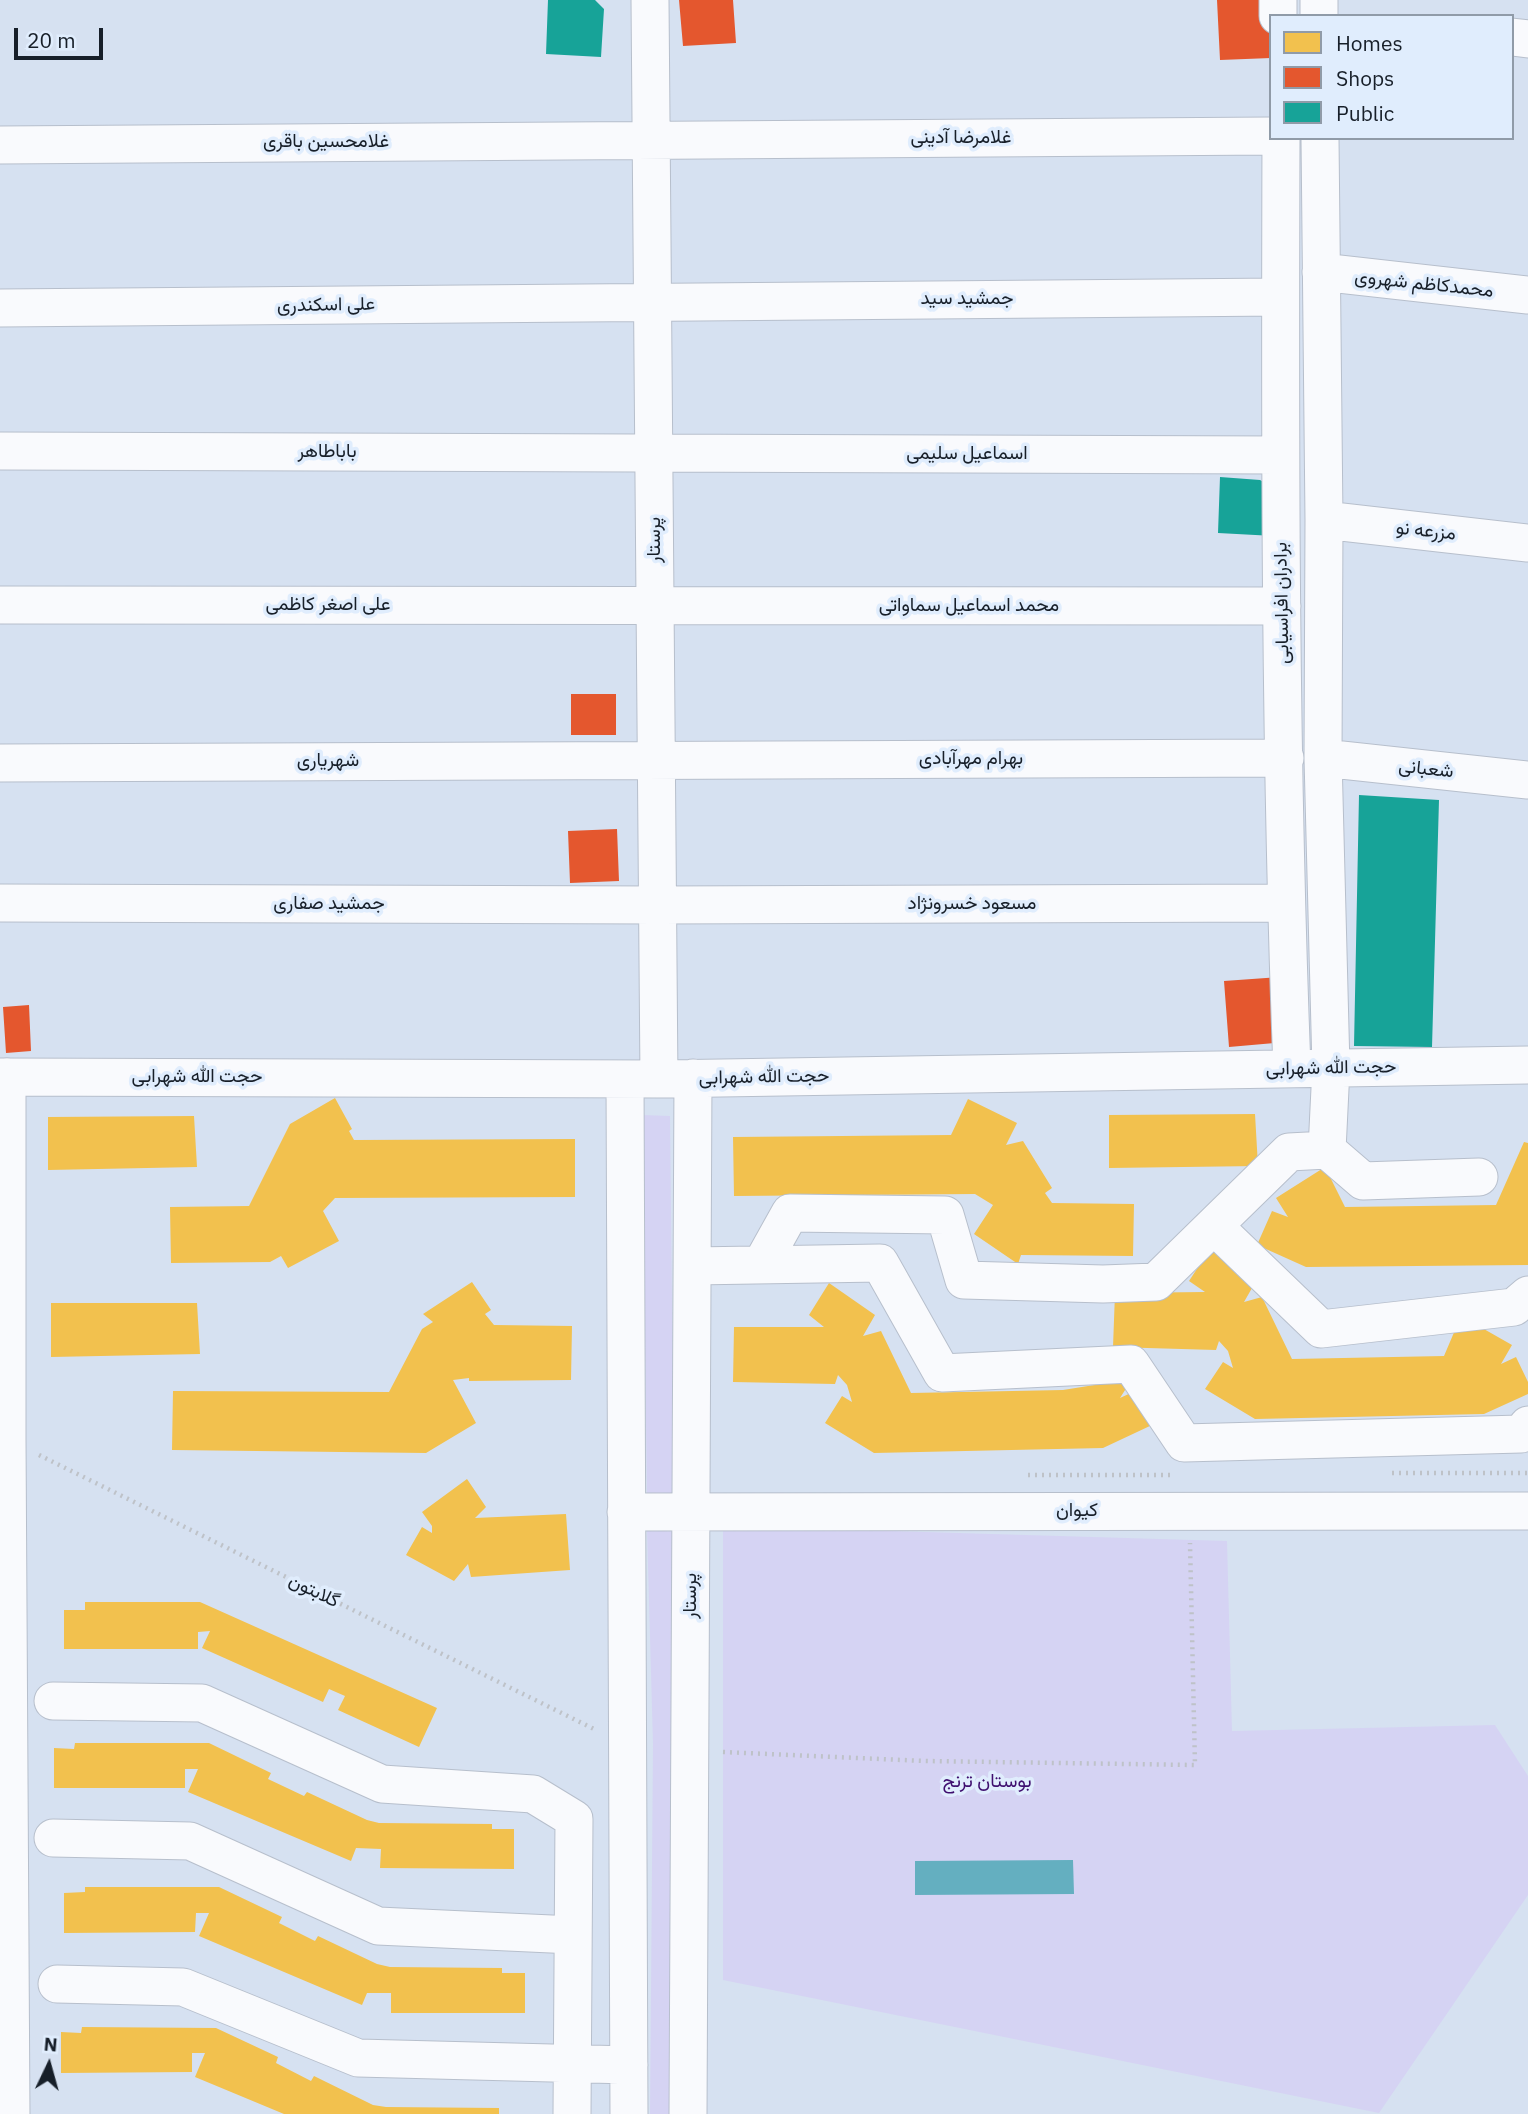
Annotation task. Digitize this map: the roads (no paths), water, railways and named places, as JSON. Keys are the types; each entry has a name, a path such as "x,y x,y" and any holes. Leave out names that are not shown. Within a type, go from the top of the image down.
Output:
{"street":[{"name":"پرستار","path":"629,2114 626,1512 659,1079 650,0"},
{"name":"غلامرضا آدینی","path":"651,140 1269,136"},
{"name":"غلامحسین باقری","path":"0,145 651,140"},
{"name":"برادران افراسیابی","path":"1281,140 1280,455 1286,903 1292,1069"},
{"path":"1320,140 1324,520 1323,758 1331,1068 1326,1150"},
{"name":"محمدکاظم شهروی","path":"1321,272 1528,295"},
{"name":"جمشید سید","path":"653,302 1280,297"},
{"name":"علی اسکندری","path":"0,308 653,302"},
{"name":"باباطاهر","path":"0,451 654,453"},
{"name":"اسماعیل سلیمی","path":"654,453 1280,455"},
{"name":"مزرعه نو","path":"1324,520 1528,543"},
{"name":"علی اصغر کاظمی","path":"0,605 655,605"},
{"name":"محمد اسماعیل سماواتی","path":"655,605 1282,606"},
{"name":"بهرام مهرآبادی","path":"657,760 1285,758"},
{"name":"شعبانی","path":"1323,758 1528,780"},
{"name":"شهریاری","path":"0,763 657,760"},
{"name":"مسعود خسرونژاد","path":"658,905 1286,903"},
{"name":"جمشید صفاری","path":"0,904 658,905"},
{"name":"حجت الله شهرابی","path":"4,1077 659,1079 1528,1065"},
{"path":"4,1077 5,2038 11,2114"},
{"name":"پرستار","path":"659,1079 693,1266 688,2114"},
{"path":"761,1265 790,1213 945,1215 964,1280 1103,1284 1156,1282 1289,1152 1326,1150 1363,1181 1479,1177"},
{"path":"1213,1226 1321,1329 1514,1307 1528,1296"},
{"path":"693,1266 880,1263 942,1373 1131,1364 1184,1444 1521,1434 1528,1424"},
{"name":"کیوان","path":"626,1512 1528,1511"},
{"path":"53,1701 202,1703 382,1784 533,1794 574,1818 572,2114"},
{"path":"52,1838 190,1841 378,1926 573,1935"},
{"path":"57,1984 183,1987 358,2058 629,2065"}],"park label":[{"name":"بوستان ترنج","path":"987,1782"}]}
